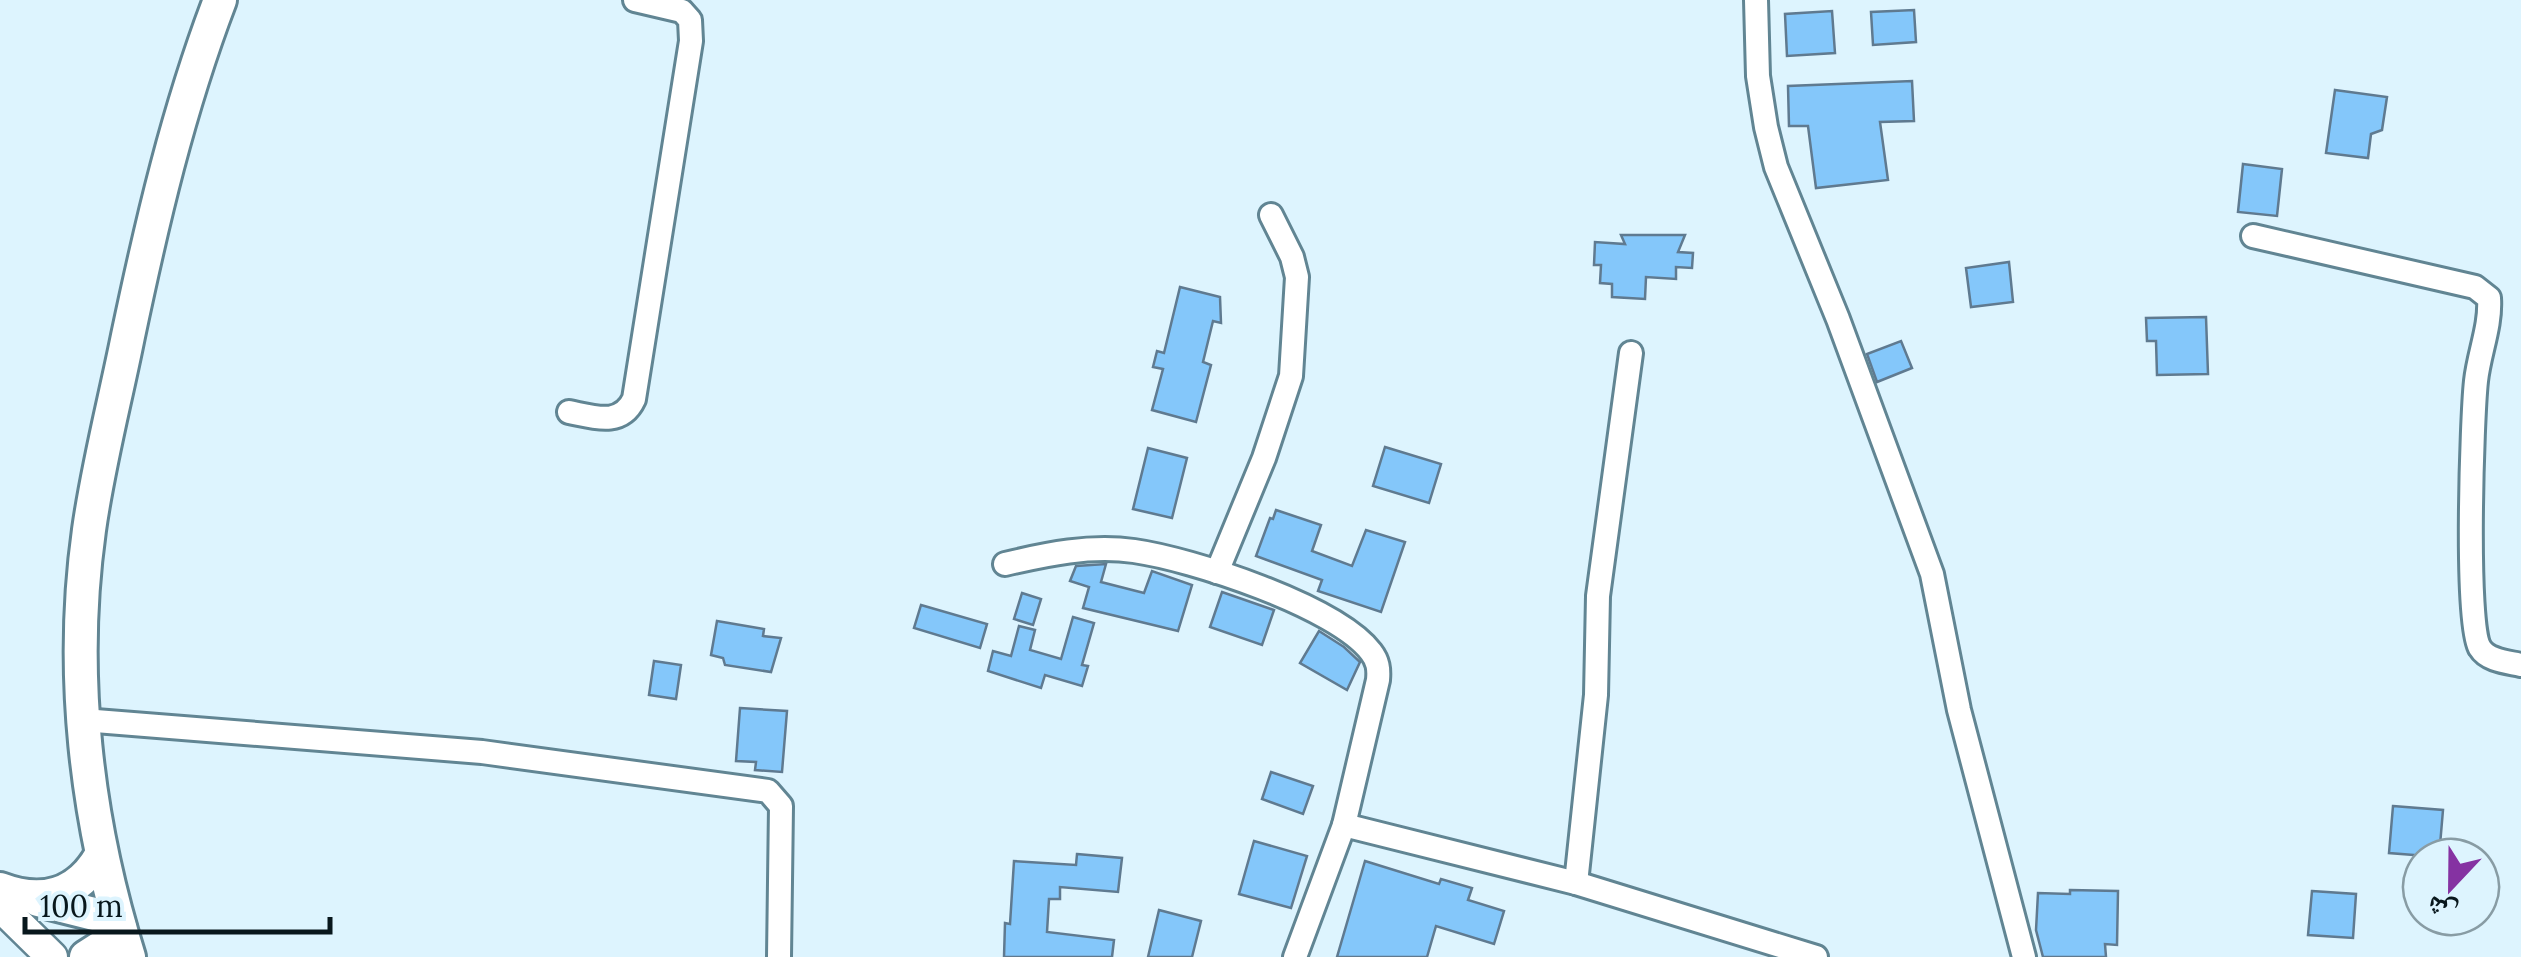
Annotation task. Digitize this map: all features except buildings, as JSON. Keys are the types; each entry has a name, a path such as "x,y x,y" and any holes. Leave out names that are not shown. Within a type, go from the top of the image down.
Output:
{"main road":[{"path":"123,937 101,855 89,786 83,720 84,590 95,493 174,136 220,0"},
{"path":"36,899 75,886 86,878 101,855"},
{"path":"0,889 98,916 123,937"},
{"path":"86,957 123,937"}],"street":[{"path":"568,412 619,417 629,410 634,398 690,41 690,20 682,11 635,0"},
{"path":"1756,0 1758,76 1776,168 1838,319 1932,574 1960,710 2024,957"},
{"path":"1217,572 1264,458 1291,376 1296,277 1292,257 1271,215"},
{"path":"2253,236 2460,283 2475,287 2489,298 2476,379 2472,485 2474,620 2478,647 2491,658 2521,666"},
{"path":"1576,883 1596,696 1598,596 1630,353"},
{"path":"1005,564 1061,550 1133,551 1217,572 1312,609 1362,642 1373,654 1379,667 1378,680 1344,825 1295,957"},
{"path":"83,720 482,752 768,791 782,806 779,957"},
{"path":"1344,825 1576,883 1816,957"},
{"path":"0,906 52,957"}]}
